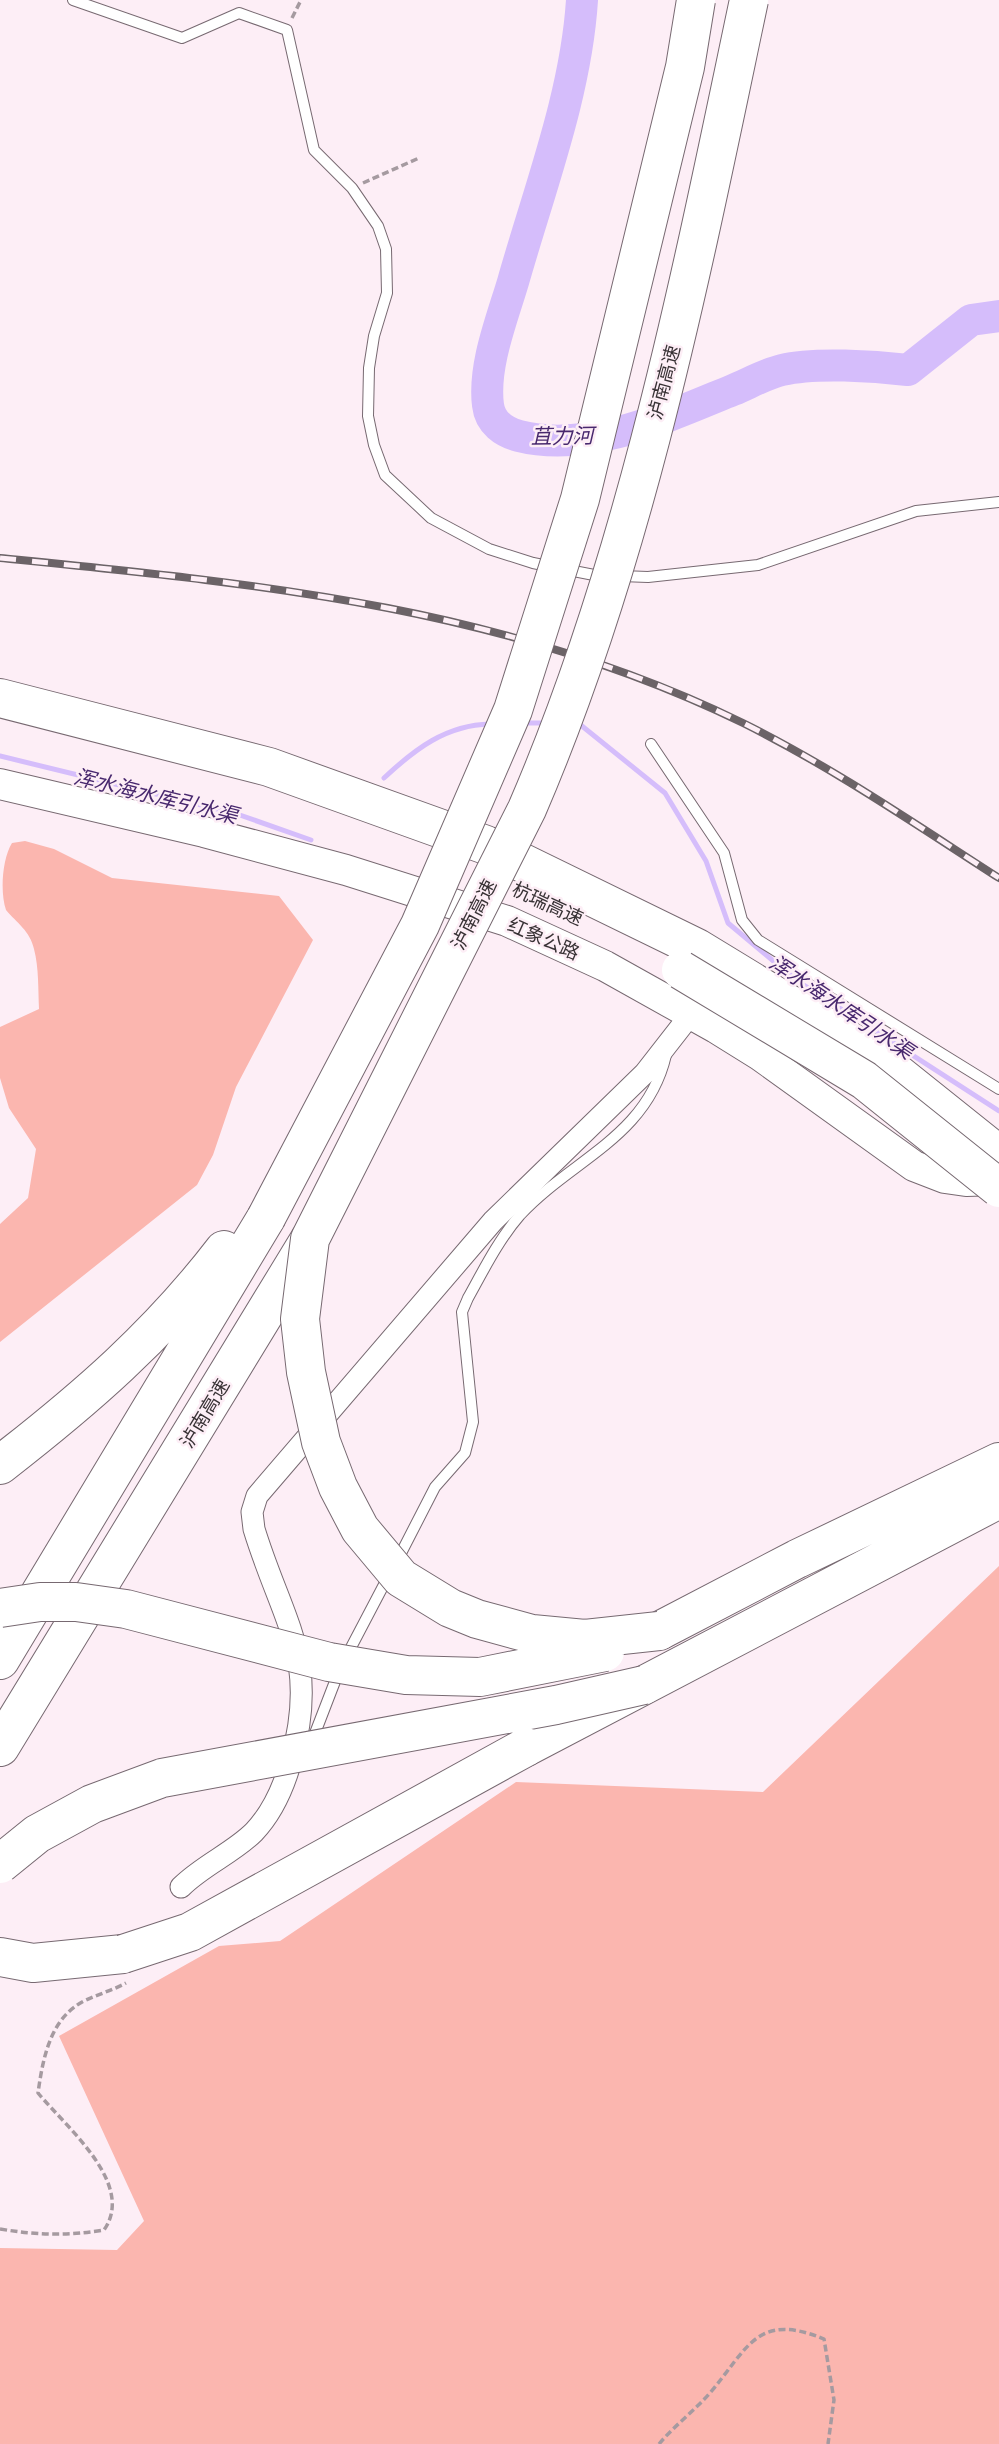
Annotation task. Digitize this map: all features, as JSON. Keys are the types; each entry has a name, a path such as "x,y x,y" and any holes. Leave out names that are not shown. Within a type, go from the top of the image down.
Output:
{"highway":[{"path":"0,1660 266,1218 420,925 513,709 584,487 679,93 696,0"},
{"name":"泸南高速","path":"0,1747 310,1239 527,808 558,738 631,505 689,282 749,0"},
{"name":"杭瑞高速","path":"0,698 270,767 473,840 689,959 879,1059 999,1155"},
{"name":"杭瑞高速","path":"0,722 146,759 334,816 453,860 689,959 864,1080 999,1188"},
{"path":"0,1465 107,1380 201,1281 299,1155"},
{"path":"310,1239 300,1320 312,1407 321,1442 343,1497 360,1529 388,1565 401,1578 433,1599 504,1628 532,1634 585,1639 659,1631"},
{"path":"0,1608 40,1602 76,1602 126,1609 329,1662 405,1675 480,1677 596,1655 659,1631 797,1559 999,1462"},
{"path":"0,1957 33,1963 129,1966 526,1747 999,1499"},
{"path":"0,1864 37,1834 92,1804 162,1778 556,1705 644,1685"}],"main road":[{"name":"红象公路","path":"0,785 204,832 451,902 550,939 691,1014 761,1056 914,1166 945,1178 966,1181 999,1180"}],"street":[{"path":"181,1887 254,1832 277,1798 296,1743 303,1686 290,1623 254,1529 252,1512 257,1496 493,1221 645,1073 691,1014"}],"lane":[{"path":"73,0 182,38 239,13 286,30 314,150 352,188 378,226 388,262 387,293 374,336 369,368 368,416 374,445 385,475 431,518 459,535 489,549 533,563 594,575 648,577 758,565 916,511 999,502"},
{"path":"652,744 724,853 742,919 758,940 999,1089"},
{"path":"277,1798 298,1774 321,1720 330,1688 435,1487 465,1453 473,1422 463,1312 468,1297 519,1217 618,1136 649,1101 662,1073 669,1042"}],"path":[{"path":"286,30 301,0"},
{"path":"352,188 419,158"},
{"path":"0,2229 25,2234 73,2235 104,2231 113,2218 114,2203 106,2175 38,2093 48,2046 61,2019 129,1966"},
{"path":"659,2444 703,2401 742,2349 767,2332 796,2327 824,2339 834,2400 828,2444"}],"shaded area":[{"path":"25,841 54,849 112,878 279,896 313,940 236,1087 213,1155 197,1185 0,1342 0,1224 28,1198 36,1149 9,1108 0,1078 0,1027 39,1009 37,964 32,943 6,910 3,895 4,867 9,850 12,843"},
{"path":"999,1566 999,2444 0,2444 0,2248 117,2250 144,2221 59,2036 219,1946 280,1941 516,1782 763,1792"}],"waterway":[{"name":"苴力河","path":"582,0 564,107 499,327 488,375 489,411 503,429 519,436 546,440 601,436 656,421 782,370 827,365 908,370 971,320 999,316"},
{"name":"浑水海水库引水渠","path":"577,722 665,793 706,861 728,923 796,980 999,1111"},
{"name":"浑水海水库引水渠","path":"521,723 546,723"},
{"name":"浑水海水库引水渠","path":"384,778 407,757 432,740 459,729 490,724"},
{"name":"浑水海水库引水渠","path":"0,756 234,813 311,840"}],"railway":[{"path":"0,558 192,578 379,606 471,626 562,652 653,683 776,740 873,797 999,878"}]}
